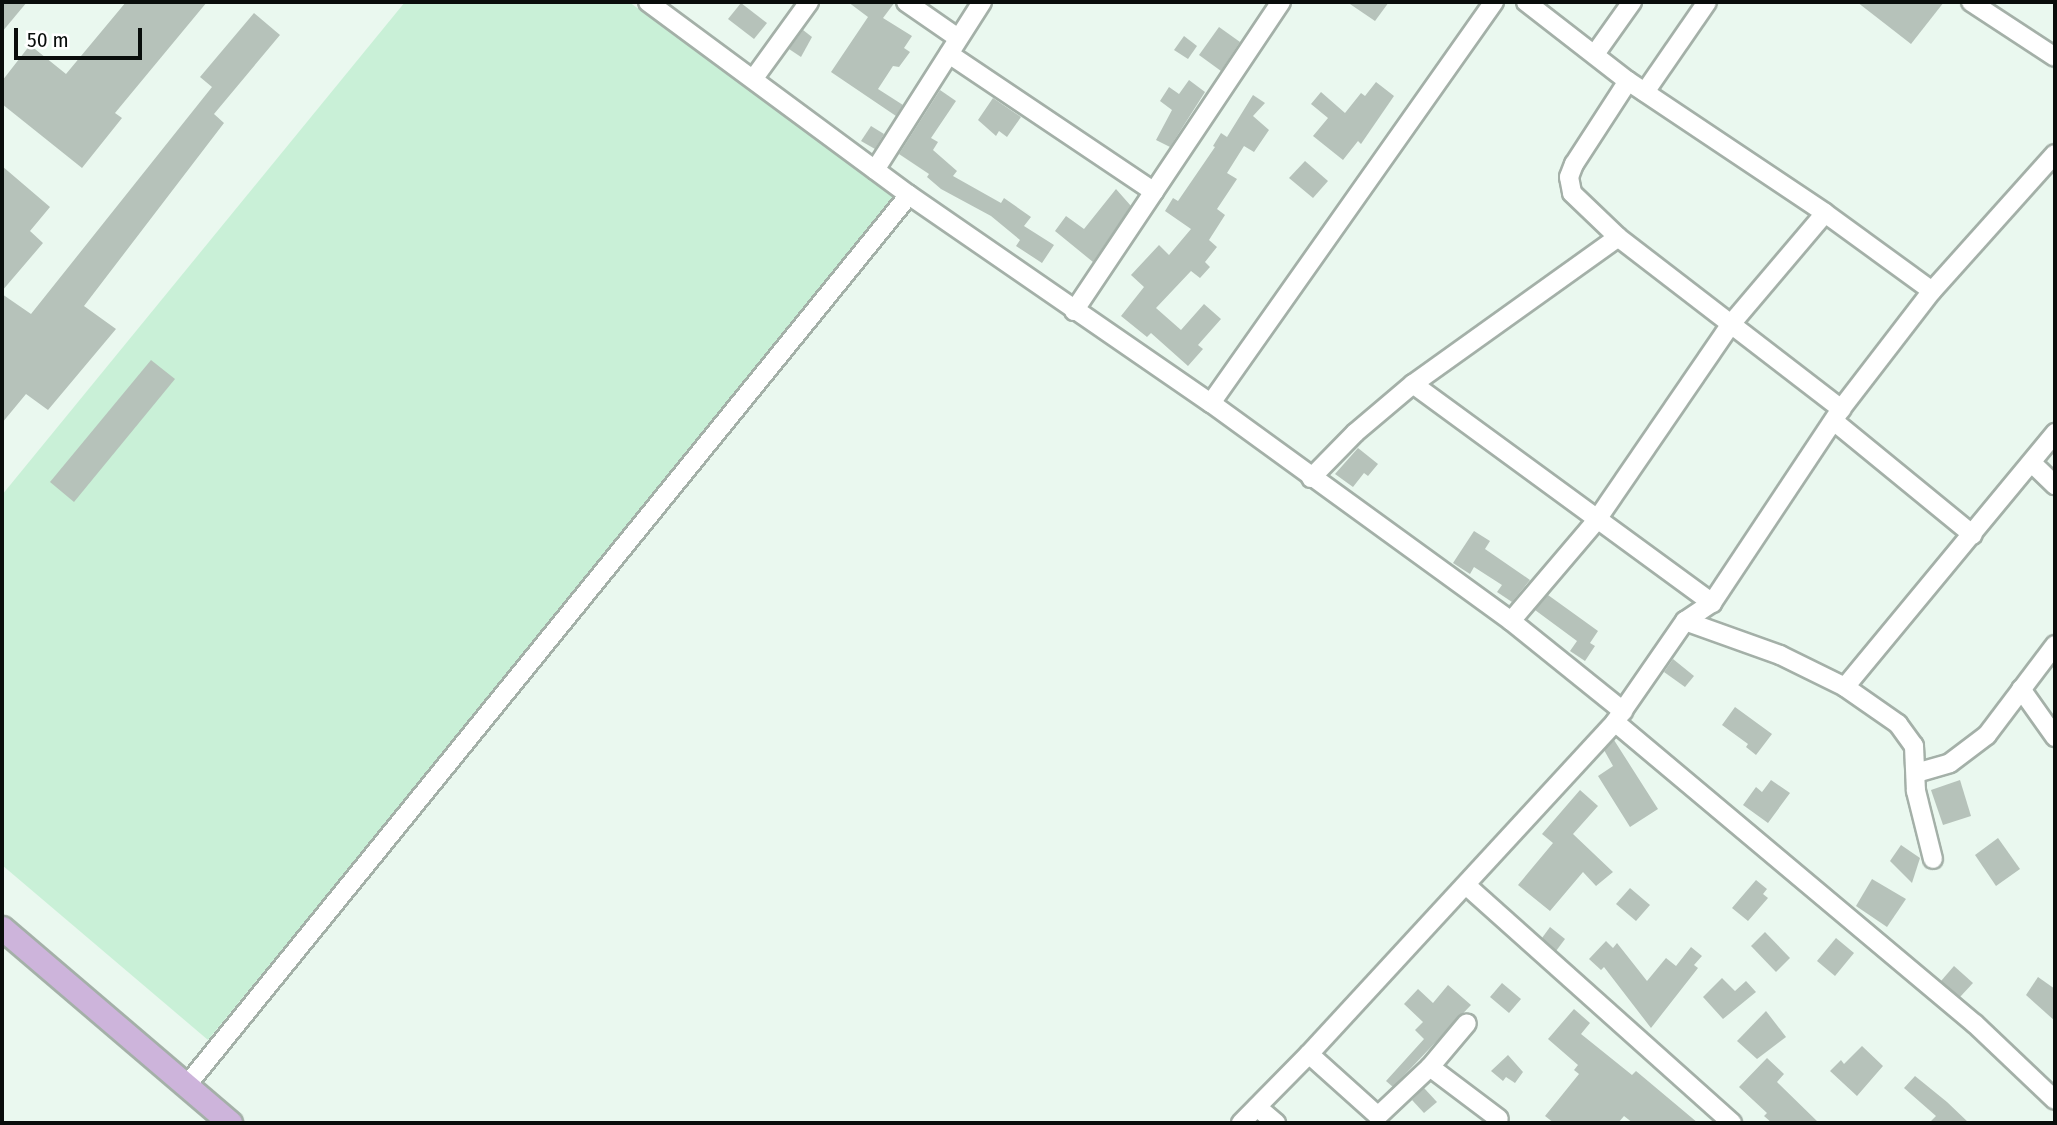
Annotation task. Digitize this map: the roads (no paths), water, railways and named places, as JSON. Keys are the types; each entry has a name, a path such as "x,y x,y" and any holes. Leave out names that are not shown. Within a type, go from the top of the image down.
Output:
{"main road":[{"path":"2,928 230,1123"}],"street":[{"path":"648,2 909,195 1211,403 1511,621 1975,1024 2055,1100"},
{"path":"754,78 809,2"},
{"path":"906,2 954,46 1154,192"},
{"path":"875,170 982,2"},
{"path":"1074,311 1281,2"},
{"path":"1211,403 1494,2"},
{"path":"1526,2 1628,81 1825,213 1932,291"},
{"path":"1595,54 1632,2"},
{"path":"1645,92 1707,2"},
{"path":"1971,2 2055,58"},
{"path":"1628,81 1574,164 1569,177 1572,193 1618,237 1731,324 1838,415 1973,535"},
{"path":"1241,1123 1466,885 1619,716 1685,621 1712,603 1838,415 1932,291 2055,154"},
{"path":"187,1084 909,195"},
{"path":"1511,621 1596,521 1731,324 1825,213"},
{"path":"1311,478 1355,433 1413,384 1618,237"},
{"path":"1413,384 1596,521 1712,603"},
{"path":"1845,687 2055,433"},
{"path":"2032,463 2055,485"},
{"path":"1685,621 1780,655 1845,687 1898,724 1914,747 1916,791 1933,859"},
{"path":"1916,773 1951,762 1987,735 2055,645"},
{"path":"2021,689 2055,737"},
{"path":"1466,885 1728,1122"},
{"path":"1309,1054 1382,1120 1467,1023"},
{"path":"1430,1067 1499,1119"},
{"path":"1257,1107 1276,1123"}]}
